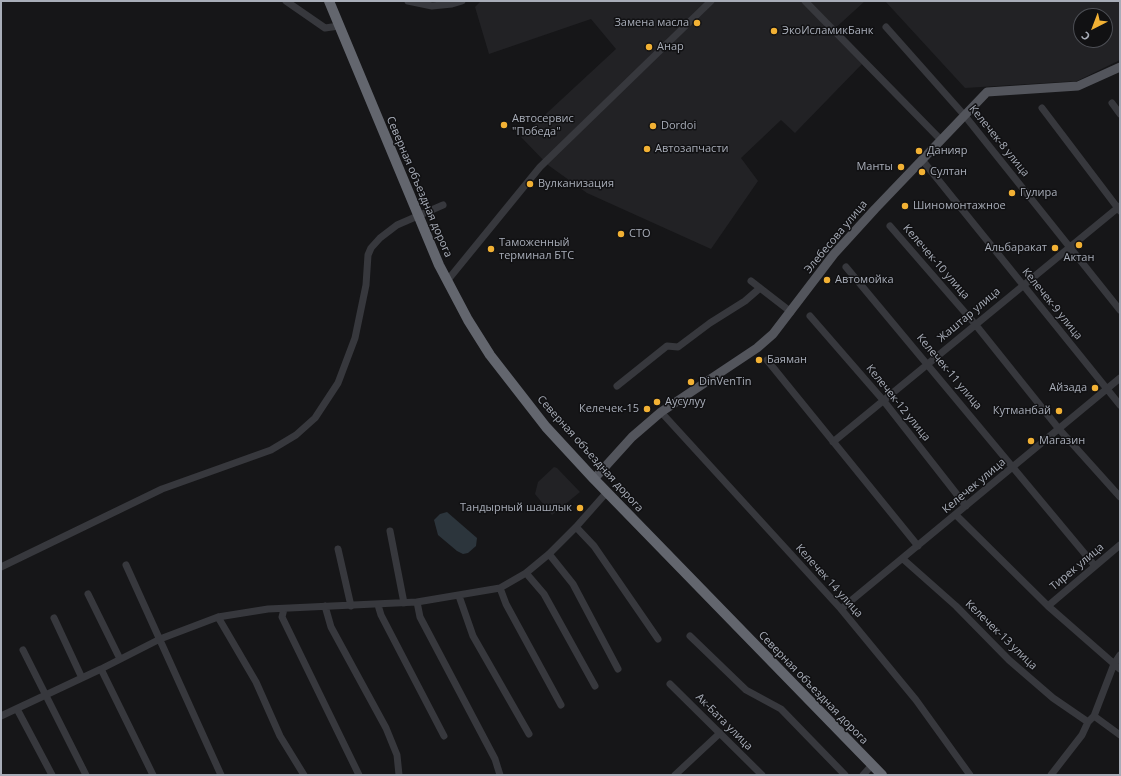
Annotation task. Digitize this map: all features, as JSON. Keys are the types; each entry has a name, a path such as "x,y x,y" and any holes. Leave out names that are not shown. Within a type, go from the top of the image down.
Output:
{"highway":[{"name":"Северная объездная дорога","path":"329,1 447,280 468,320 490,354 546,426 594,479 882,775"}],"main road":[{"name":"Элебесова улица","path":"594,479 632,437 661,412 757,348 773,334 834,254 987,92 1078,86 1120,67"}],"street":[{"path":"286,1 326,28 339,26"},
{"path":"408,1 432,6 452,4 462,1"},
{"path":"447,280 540,166 711,1"},
{"path":"805,1 941,140"},
{"name":"Келечек-8 улица","path":"886,26 965,116 1120,310"},
{"path":"1112,103 1120,114"},
{"path":"1042,108 1119,209"},
{"name":"Келечек-9 улица","path":"923,161 1120,405"},
{"path":"1,567 162,489 271,450 296,435 315,418 338,383 355,338 366,285 368,256 371,248 380,238 397,225 443,205"},
{"name":"Жаштар улица","path":"833,442 1022,285 1119,209"},
{"name":"Келечек-10 улица","path":"890,226 975,324 1059,429 1120,497"},
{"name":"Келечек-11 улица","path":"846,267 1095,566"},
{"path":"751,281 791,312"},
{"path":"617,386 667,346 678,347 710,322 745,301 760,288"},
{"name":"Келечек-12 улица","path":"810,316 883,400 966,506"},
{"path":"767,360 918,546"},
{"name":"Келечек улица","path":"841,609 1120,378"},
{"name":"Келечек 14 улица","path":"661,412 841,609 916,700 970,774"},
{"path":"1,716 101,669 160,639 218,616 268,609 417,602 500,588 526,573 549,554 576,527 607,492"},
{"path":"956,515 1048,606 1117,666"},
{"path":"576,527 594,546 658,639"},
{"path":"390,531 404,603"},
{"name":"Тирек улица","path":"1048,606 1120,545"},
{"path":"338,549 351,606"},
{"path":"549,554 572,584 618,669"},
{"name":"Келечек-13 улица","path":"903,559 956,606 1009,660 1053,698 1120,735"},
{"path":"126,565 221,775"},
{"path":"526,573 544,594 595,686"},
{"path":"500,588 506,604 561,705"},
{"path":"88,594 120,659"},
{"path":"459,596 474,636 529,734"},
{"path":"417,602 420,617 495,759 500,775"},
{"path":"378,605 381,615 444,736"},
{"path":"325,606 331,627 386,728 397,755 399,775"},
{"path":"284,609 282,617 359,775"},
{"path":"218,616 256,682 280,736 304,775"},
{"path":"54,618 82,678"},
{"path":"690,636 746,690 781,708 845,775"},
{"path":"23,650 86,775"},
{"path":"1051,775 1082,735 1117,666 1120,655"},
{"path":"101,669 153,775"},
{"name":"Ак-Бата улица","path":"670,684 762,775"},
{"path":"18,709 52,775"},
{"path":"675,775 720,733"},
{"path":"863,775 872,765"}],"shaded area":[{"name":"Dordoi","path":"481,1 865,1 831,32 862,64 795,133 781,120 741,158 758,181 711,249 587,193 548,165 521,137 616,49 591,19 489,54 475,7"},
{"path":"885,1 1120,1 1120,60 1077,81 965,88"},
{"path":"554,467 557,468 580,492 552,515 535,494 538,482"},
{"path":"447,512 477,538 476,546 468,553 463,554 457,551 438,535 434,520 440,514"}],"place":[{"name":"Замена масла","path":"697,23"},
{"name":"ЭкоИсламикБанк","path":"774,31"},
{"name":"Анар","path":"649,47"},
{"name":"Автосервис \"Победа\"","path":"504,125"},
{"name":"Dordoi","path":"653,126"},
{"name":"Автозапчасти","path":"647,149"},
{"name":"Данияр","path":"919,151"},
{"name":"Манты","path":"901,167"},
{"name":"Султан","path":"922,172"},
{"name":"Вулканизация","path":"530,184"},
{"name":"Гулира","path":"1012,193"},
{"name":"Шиномонтажное","path":"905,206"},
{"name":"СТО","path":"621,234"},
{"name":"Актан","path":"1079,245"},
{"name":"Альбаракат","path":"1055,248"},
{"name":"Таможенный терминал БТС","path":"491,249"},
{"name":"Автомойка","path":"827,280"},
{"name":"Баяман","path":"759,360"},
{"name":"DinVenTin","path":"691,382"},
{"name":"Айзада","path":"1095,388"},
{"name":"Аусулуу","path":"657,402"},
{"name":"Келечек-15","path":"647,409"},
{"name":"Кутманбай","path":"1059,411"},
{"name":"Магазин","path":"1031,441"},
{"name":"Тандырный шашлык","path":"580,508"}]}
